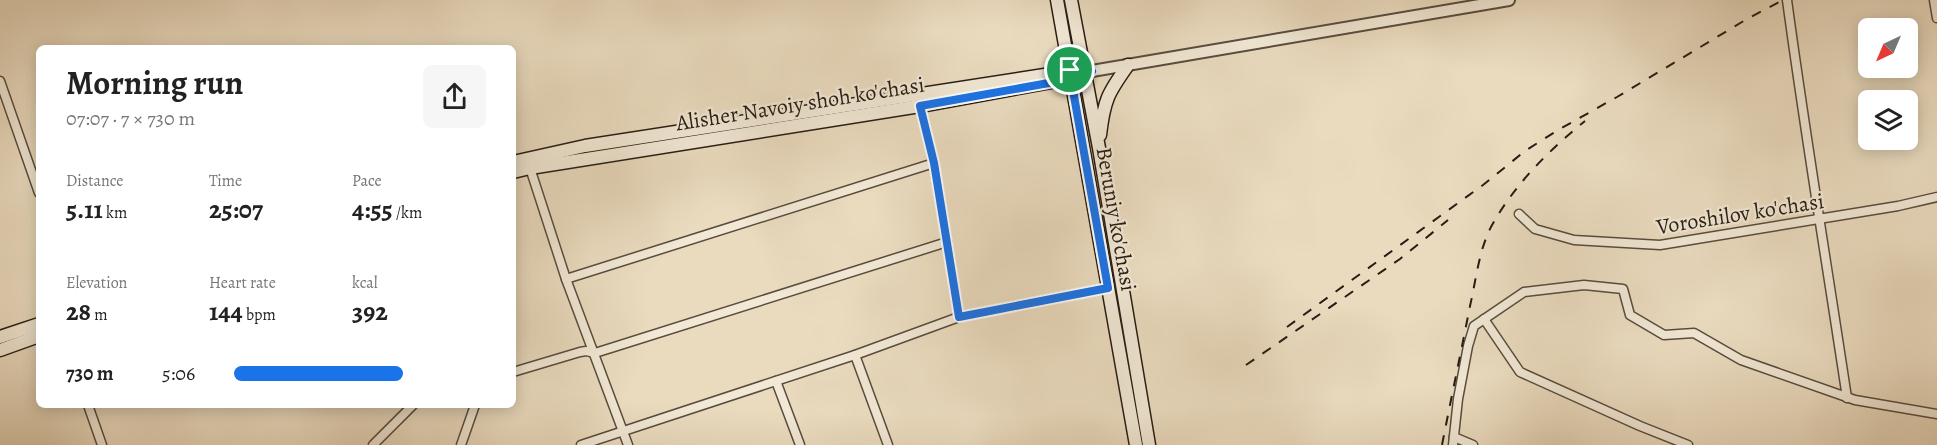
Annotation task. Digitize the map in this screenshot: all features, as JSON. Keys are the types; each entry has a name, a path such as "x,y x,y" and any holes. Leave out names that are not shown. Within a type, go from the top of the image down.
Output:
{"main road":[{"name":"Beruniy ko'chasi","path":"1057,0 1136,445"},
{"name":"Beruniy ko'chasi","path":"1071,0 1087,72 1149,445"},
{"path":"1099,148 1107,97 1128,65"},
{"name":"Alisher Navoiy shoh ko'chasi","path":"516,171 920,106 1087,72"},
{"name":"Alisher Navoiy shoh ko'chasi","path":"516,161 585,146 1071,75"},
{"path":"0,337 36,325"},
{"path":"0,350 36,337"}],"street":[{"name":"Alisher Navoiy shoh ko'chasi","path":"1087,72 1509,0"},
{"path":"1787,0 1847,398"},
{"path":"1934,0 1937,18"},
{"path":"0,81 36,183"},
{"path":"920,106 934,163 959,317"},
{"path":"566,279 934,163"},
{"path":"530,168 566,279 628,445"},
{"name":"Voroshilov ko'chasi","path":"1519,214 1535,229 1574,240 1660,245 1898,206 1937,197"},
{"path":"516,371 580,352 595,353 947,242"},
{"path":"1473,445 1453,441 1458,399 1474,326 1524,292 1584,285 1623,289 1630,315 1664,335 1694,333 1741,360 1847,398 1937,414"},
{"path":"581,445 855,355 959,317 1108,288"},
{"path":"1485,319 1520,372 1688,445"},
{"path":"855,355 888,445"},
{"path":"776,381 800,445"},
{"path":"89,408 102,445"},
{"path":"374,445 410,408"},
{"path":"461,445 474,408"}],"railway":[{"path":"1287,327 1483,185 1525,151 1783,0"},
{"path":"1442,445 1478,265 1487,236 1500,212 1521,183 1558,144 1585,121"},
{"path":"1246,365 1400,259 1448,220"}],"route":[{"path":"1070,70 1071,79 920,106 934,163 959,317 1108,288 1071,79 1084,76 1092,71 1070,70"}]}
